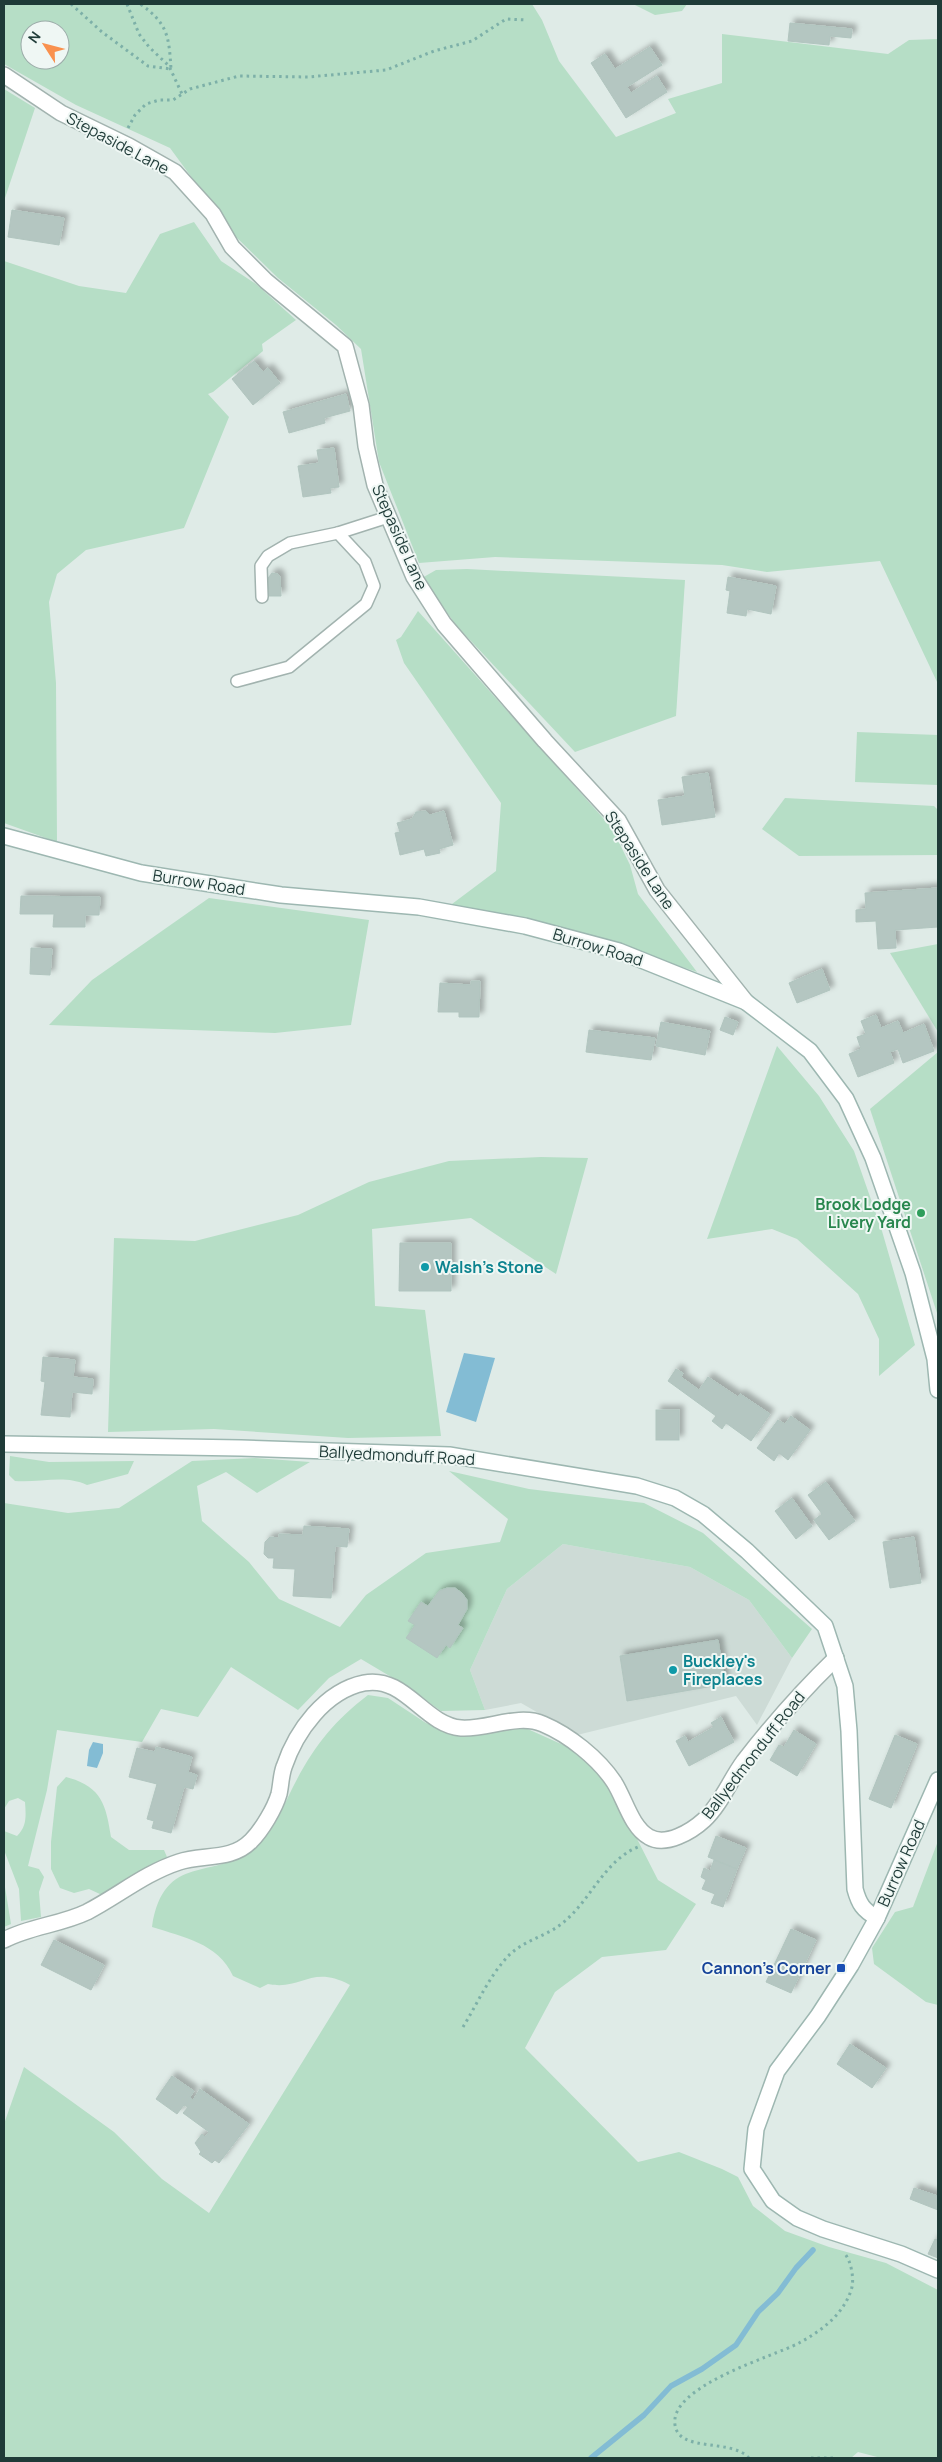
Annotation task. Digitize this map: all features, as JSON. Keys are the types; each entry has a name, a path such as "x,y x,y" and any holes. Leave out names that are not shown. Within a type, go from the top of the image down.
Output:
{"street":[{"name":"Stepaside Lane","path":"4,75 61,113 175,172 213,214 232,247 266,281 345,346 361,404 366,446 375,485 403,547 414,577 444,624 545,741 618,820 657,890 746,1002"},
{"name":"Burrow Road","path":"4,836 141,873 281,894 420,907 525,926 619,951 746,1002 810,1051 846,1099 873,1158 913,1273 935,1360 938,1390"},
{"name":"Ballyedmonduff Road","path":"4,1444 241,1448 449,1455 637,1486 676,1498 703,1514 747,1551 825,1626 844,1686 849,1731 855,1889 859,1904 864,1911 877,1918"},
{"name":"Ballyedmonduff Road","path":"650,1838 674,1838 704,1820 747,1757 808,1685 836,1658"},
{"path":"4,1940 16,1933 67,1920 87,1912 122,1889 180,1861 224,1855 242,1848 257,1834 278,1797 284,1766 299,1733 323,1704 348,1689 365,1683 383,1682 401,1692 444,1724 460,1728 522,1720 538,1722 557,1730 585,1751 606,1771 615,1783 638,1827 650,1838"},
{"name":"Burrow Road","path":"877,1918 938,1780"},
{"path":"877,1918 851,1965 818,2016 777,2071 756,2129 752,2169 773,2201 796,2218 823,2229 901,2254 938,2270"}],"lane":[{"path":"262,596 261,566 268,556 290,543 338,533 388,517"},
{"path":"237,681 289,667 366,604 374,586 365,562 338,533"}],"path":[{"path":"71,4 102,32 148,66 171,69"},
{"path":"127,4 140,34 149,47 171,69"},
{"path":"140,4 161,22 167,31 171,69 182,94"},
{"path":"120,142 135,115 146,104 159,100 173,100 190,89 239,76 308,77 386,70 434,51 472,41 506,19 526,20"},
{"path":"463,2027 503,1961 521,1944 560,1925 586,1898 616,1860 650,1838"},
{"path":"749,2458 744,2452 734,2448 689,2441 680,2435 674,2425 676,2416 683,2401 705,2385 799,2343 823,2327 839,2313 848,2299 853,2281 848,2256 841,2250"},
{"path":"811,2458 836,2458"}],"shaded area":[{"path":"563,1544 690,1567 749,1600 792,1658 757,1725 736,1696 577,1735 521,1703 485,1710 470,1670 507,1589"}],"green space":[{"path":"4,4 532,4 542,20 559,61 616,137 676,113 668,99 722,83 722,34 888,54 909,40 938,39 938,684 880,561 767,572 722,565 495,557 419,563 379,462 361,349 336,325 278,278 234,235 170,148 76,105 4,64"},
{"path":"633,4 687,4 682,11 655,15"},
{"path":"4,89 35,108 4,201"},
{"path":"194,222 221,261 256,284 296,320 262,344 263,351 213,392 208,394 229,417 184,528 86,550 57,574 49,602 56,683 57,842 4,823 4,261 79,286 126,293 160,234"},
{"path":"467,569 685,580 676,716 575,752 456,625 422,578 436,570"},
{"path":"418,611 612,828 630,865 638,894 697,972 629,949 448,907 496,871 501,803 404,663 396,640 401,637"},
{"path":"857,732 938,735 938,785 855,782"},
{"path":"785,798 934,806 938,810 938,855 799,856 762,829"},
{"path":"209,898 369,920 351,1025 275,1033 49,1025 92,980"},
{"path":"938,944 938,1032 890,953"},
{"path":"777,1046 819,1096 854,1151 882,1231 915,1345 879,1376 879,1339 858,1294 797,1239 772,1229 707,1239"},
{"name":"Brook Lodge Livery Yard","path":"938,1052 938,1316 870,1109"},
{"path":"541,1157 588,1158 556,1274 471,1218 372,1229 375,1306 425,1310 441,1436 348,1438 214,1429 108,1432 114,1238 195,1241 298,1215 369,1182 449,1161"},
{"path":"10,1456 49,1462 134,1461 128,1474 87,1485 61,1479 15,1481 9,1475"},
{"path":"255,1458 310,1462 257,1493 226,1472 197,1486 202,1521 249,1562 279,1599 340,1627 366,1595 426,1553 500,1542 508,1519 449,1471 529,1489 644,1503 703,1533 812,1629 792,1658 749,1600 690,1567 563,1544 507,1589 470,1670 485,1710 441,1711 403,1684 361,1659 329,1678 298,1710 231,1667 198,1717 161,1709 142,1742 57,1730 47,1790 28,1866 39,1869 44,1877 39,1892 41,1917 21,1921 19,1889 4,1850 4,1831 17,1836 24,1825 26,1812 25,1802 18,1798 9,1801 4,1809 4,1503 68,1513 119,1508 192,1461"},
{"path":"368,1695 388,1698 426,1723 455,1733 521,1726 570,1748 608,1782 658,1880 696,1904 666,1950 602,1957 555,1992 525,2048 638,2162 679,2152 722,2169 738,2177 753,2206 785,2231 829,2247 886,2263 938,2290 938,2458 881,2458 858,2452 851,2458 4,2458 4,2124 24,2067 114,2132 162,2179 209,2213 350,1985 337,1979 316,1977 290,1984 268,1984 260,1988 233,1976 218,1956 209,1949 187,1938 152,1927 158,1903 168,1887 179,1877 241,1857 257,1846 274,1825 317,1746 345,1715"},
{"path":"66,1777 87,1786 100,1798 107,1815 111,1837 129,1850 164,1850 167,1857 102,1895 89,1889 74,1893 60,1888 51,1869 51,1842 57,1787"},
{"path":"938,1841 938,2005 926,2002 874,1964 872,1948 895,1912 913,1907"},
{"path":"4,1881 11,1924 4,1927"}],"water":[{"path":"464,1353 495,1358 476,1422 446,1412"},
{"path":"93,1742 103,1744 103,1753 97,1768 87,1766 89,1750"}],"building":[{"path":"790,23 852,29 851,38 830,36 829,45 788,41"},
{"path":"650,47 662,65 627,87 631,93 657,76 667,92 626,118 591,63 605,54 615,69"},
{"path":"12,210 64,218 59,245 8,237"},
{"path":"254,361 263,372 268,368 280,383 253,405 232,379"},
{"path":"346,394 350,411 324,418 325,423 289,433 283,412"},
{"path":"334,448 339,487 330,488 331,493 303,497 298,466 319,463 317,450"},
{"path":"272,573 278,574 280,577 281,596 269,596 268,578"},
{"path":"728,577 776,586 771,614 747,609 746,616 727,613 730,591 726,590"},
{"path":"708,773 715,817 662,825 658,800 685,796 682,777"},
{"path":"426,811 430,815 444,811 453,845 439,849 440,853 426,856 424,849 400,855 395,833 400,832 397,823 412,819 416,812"},
{"path":"938,888 938,927 895,930 896,948 878,949 876,921 856,922 856,910 866,909 865,893"},
{"path":"21,896 100,897 99,915 85,915 85,927 53,927 54,914 20,914"},
{"path":"31,948 52,949 50,975 30,974"},
{"path":"822,969 830,990 797,1003 789,983"},
{"path":"471,981 480,981 479,1017 459,1017 459,1012 438,1012 440,983 471,985"},
{"path":"876,1015 881,1028 898,1021 903,1033 924,1024 934,1051 903,1063 898,1049 890,1052 894,1063 858,1077 849,1054 861,1049 857,1037 866,1034 861,1021"},
{"path":"725,1017 738,1022 733,1035 720,1030"},
{"path":"661,1022 710,1031 705,1055 656,1046"},
{"path":"589,1030 655,1038 651,1060 586,1052"},
{"name":"Walsh's Stone","path":"400,1243 451,1243 451,1291 399,1291"},
{"path":"43,1357 75,1360 73,1377 93,1379 92,1394 72,1392 70,1417 41,1415 45,1382 41,1381"},
{"path":"676,1369 683,1373 681,1377 699,1390 708,1377 738,1397 740,1394 770,1414 751,1441 726,1423 722,1429 712,1421 716,1416 668,1381"},
{"path":"656,1410 679,1410 679,1440 656,1440"},
{"path":"791,1416 810,1430 788,1460 779,1453 774,1461 757,1448 778,1420 785,1424"},
{"path":"826,1482 855,1521 829,1540 814,1520 822,1514 808,1495"},
{"path":"792,1498 812,1526 796,1539 775,1511"},
{"path":"304,1526 349,1529 347,1547 335,1546 331,1598 293,1596 295,1569 273,1568 274,1558 268,1558 264,1554 265,1542 270,1537 279,1538 279,1534 303,1535"},
{"path":"914,1537 921,1583 890,1588 883,1542"},
{"path":"455,1588 462,1593 467,1600 467,1609 458,1625 463,1628 450,1648 446,1645 437,1658 406,1638 415,1625 408,1621 421,1602 428,1606 439,1591"},
{"name":"Buckley's Fireplaces","path":"718,1640 725,1684 627,1701 620,1656"},
{"path":"721,1717 734,1742 689,1766 676,1741 685,1736 688,1742 714,1727 711,1723"},
{"path":"794,1730 816,1744 797,1776 770,1760 779,1745 784,1747"},
{"path":"895,1735 917,1744 891,1808 869,1799"},
{"path":"156,1747 192,1757 188,1772 197,1775 193,1789 184,1787 171,1833 152,1828 154,1821 147,1819 157,1784 129,1777 137,1748 155,1752"},
{"path":"716,1836 746,1848 737,1869 708,1857"},
{"path":"714,1860 737,1869 723,1907 711,1903 715,1894 702,1889 706,1880 701,1877 704,1868 710,1871"},
{"path":"791,1929 816,1940 791,1993 766,1982"},
{"path":"54,1940 104,1965 91,1990 41,1965"},
{"path":"850,2044 886,2068 872,2088 837,2064"},
{"path":"172,2076 194,2091 190,2097 193,2100 200,2089 249,2124 219,2163 215,2160 212,2163 199,2154 201,2152 195,2143 202,2134 205,2137 209,2132 183,2113 188,2107 184,2105 177,2114 156,2099"},
{"path":"914,2188 938,2196 938,2210 910,2199"},
{"path":"935,2239 938,2240 938,2258 928,2254"}],"waterway":[{"path":"591,2458 644,2415 671,2386 702,2369 736,2345 758,2312 778,2293 796,2268 813,2250"}],"place":[{"name":"Brook Lodge Livery Yard","path":"921,1213"},
{"name":"Walsh's Stone","path":"425,1267"},
{"name":"Buckley's Fireplaces","path":"673,1670"},
{"name":"Cannon's Corner","path":"841,1968"}]}
